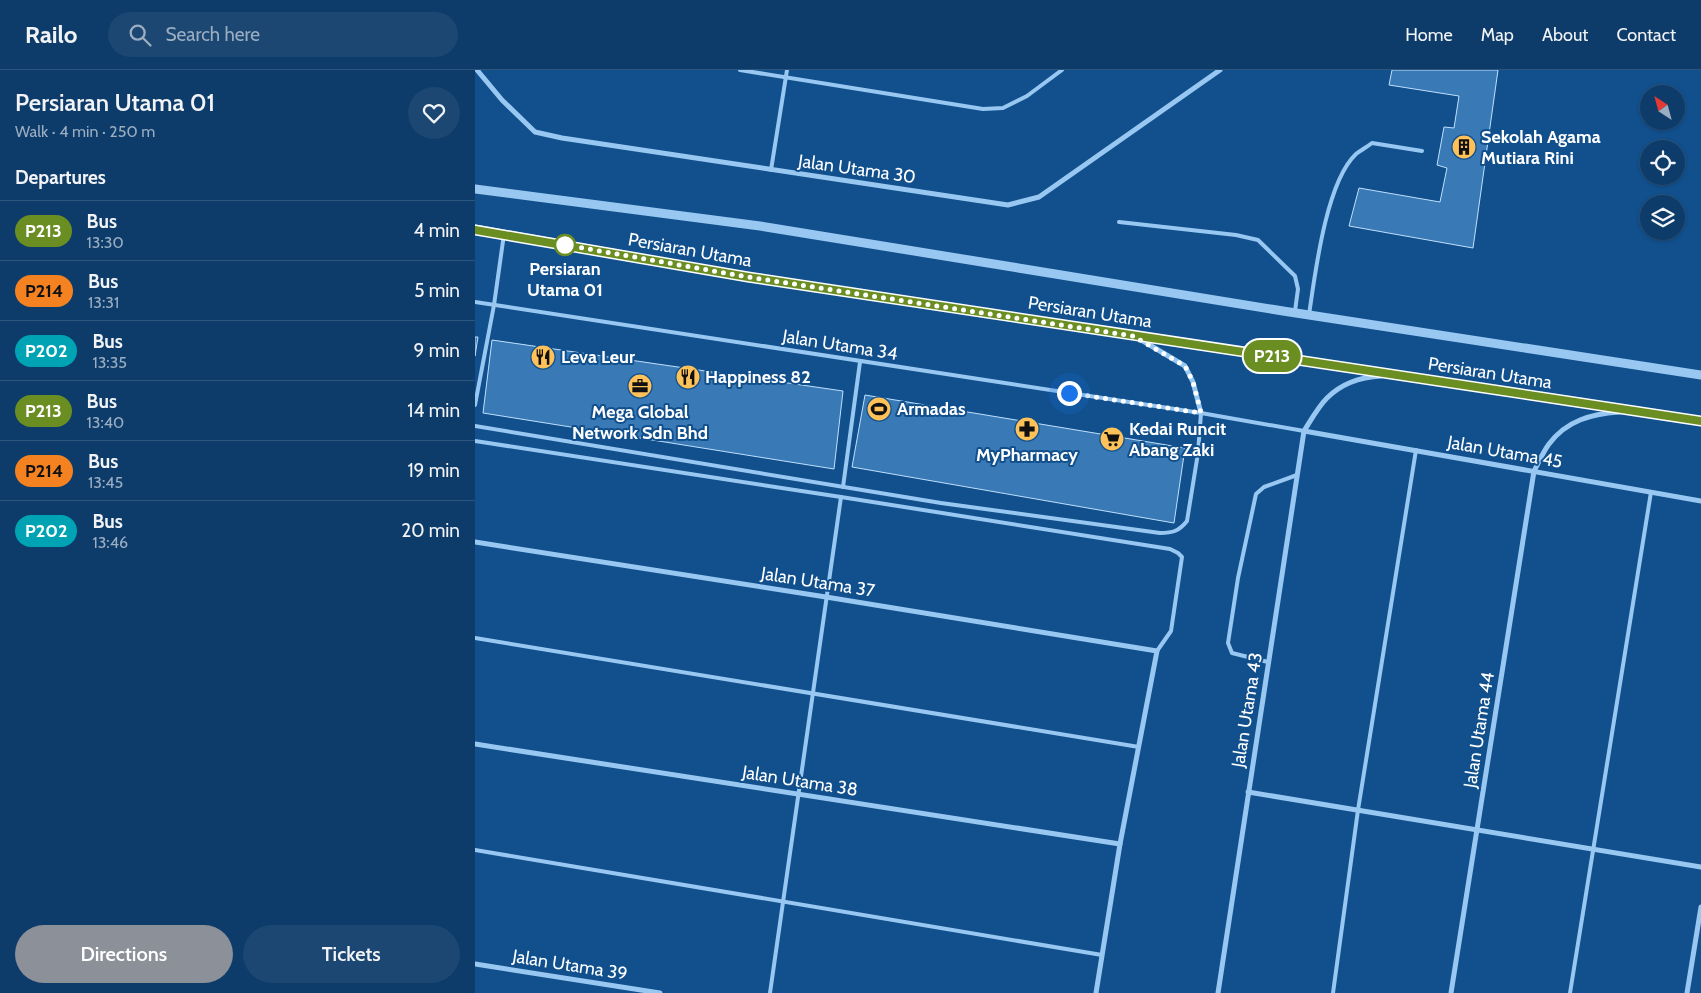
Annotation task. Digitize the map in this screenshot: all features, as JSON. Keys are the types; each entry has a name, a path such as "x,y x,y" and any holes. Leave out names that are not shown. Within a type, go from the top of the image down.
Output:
{"street":[{"name":"Jalan Utama 30","path":"477,70 502,100 535,132 562,138 1008,205 1039,197 1221,70"},
{"name":"Persiaran Utama","path":"475,189 760,226 1295,313 1701,375"},
{"name":"Persiaran Utama","path":"475,230 748,277 1701,421"},
{"path":"1133,336 1185,366 1193,382 1201,413"},
{"path":"1304,430 1327,398 1345,385 1363,377 1395,375"},
{"name":"Jalan Utama 44","path":"1451,993 1534,471 1550,442 1567,427 1584,417 1629,411"},
{"name":"Jalan Utama 45","path":"1304,430 1701,501"},
{"name":"Jalan Utama 43","path":"1218,993 1304,430"},
{"name":"Jalan Utama 37","path":"475,542 826,596 1157,652"},
{"path":"1096,993 1120,844 1157,652"},
{"name":"Jalan Utama 38","path":"475,744 1120,844"},
{"path":"1248,792 1701,867"},
{"path":"1687,993 1701,907"},
{"name":"Jalan Utama 39","path":"475,964 660,993"}],"lane":[{"path":"740,70 983,109 1003,108 1027,96 1062,70"},
{"path":"771,170 787,70"},
{"path":"1309,315 1320,245 1334,192 1343,172 1355,155 1372,143 1422,151"},
{"path":"1119,222 1258,240 1295,276 1298,289 1295,313"},
{"path":"475,405 494,305 504,234"},
{"name":"Jalan Utama 34","path":"475,302 1304,430"},
{"path":"843,487 860,362"},
{"path":"475,426 950,505 1160,533 1173,533 1187,521 1198,453 1201,413"},
{"path":"475,441 1170,549 1182,556 1171,631 1157,652"},
{"path":"1333,993 1359,810 1416,450"},
{"path":"1268,662 1233,654 1228,643 1238,578 1256,494 1264,487 1297,475"},
{"path":"1570,993 1651,492"},
{"path":"770,993 841,497"},
{"path":"475,638 1139,747"},
{"path":"475,850 1103,955"}],"building":[{"name":"Sekolah Agama Mutiara Rini","path":"1392,70 1498,70 1473,248 1349,226 1359,188 1440,202 1447,168 1437,165 1444,127 1454,128 1459,96 1389,85"},
{"path":"475,337 478,337 475,356"},
{"path":"492,340 843,391 834,469 483,413"},
{"path":"865,395 1185,448 1174,523 852,467"}],"bus line":[{"name":"P213","path":"475,230 748,277 1701,421"}],"place":[{"name":"Sekolah Agama Mutiara Rini","path":"1464,147"},
{"name":"Persiaran Utama 01","path":"565,245"},
{"name":"Leva Leur","path":"543,357"},
{"name":"Happiness 82","path":"688,377"},
{"name":"Mega Global Network Sdn Bhd","path":"640,386"},
{"name":"Armadas","path":"879,409"},
{"name":"MyPharmacy","path":"1027,429"},
{"name":"Kedai Runcit Abang Zaki","path":"1112,439"}],"route":[{"path":"565,245 560,244 748,277 1133,336 1185,366 1193,382 1201,413 1069,393"}]}
